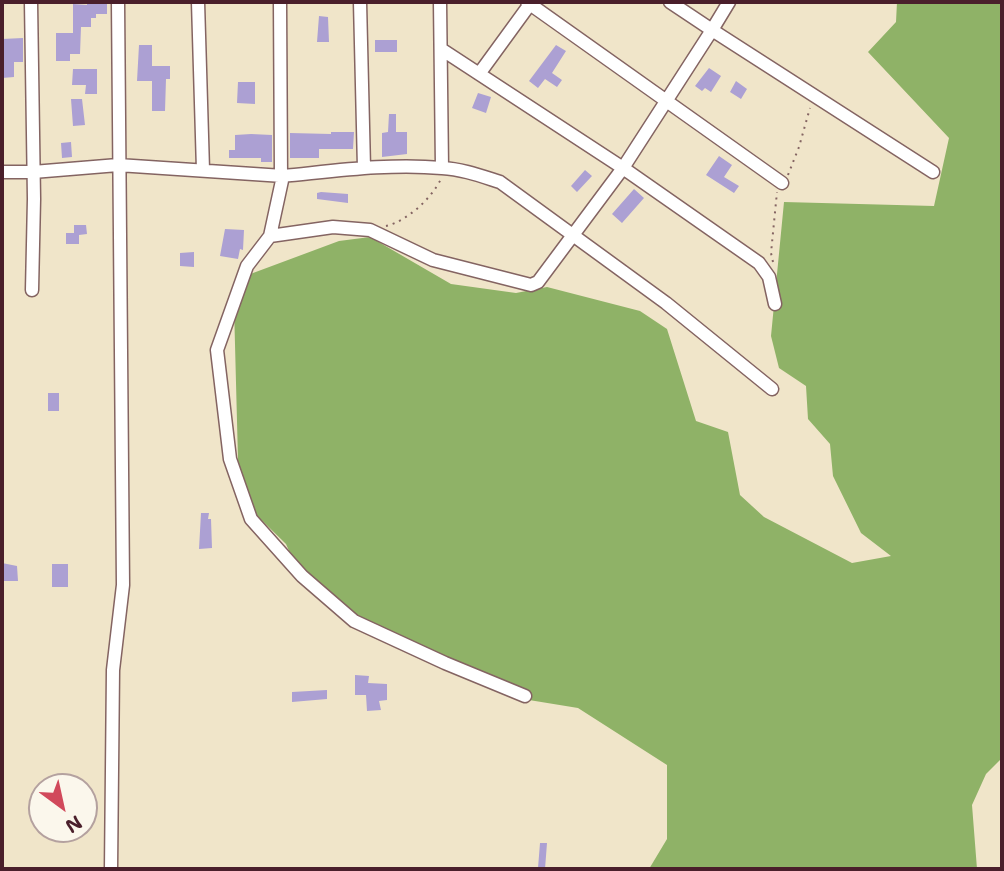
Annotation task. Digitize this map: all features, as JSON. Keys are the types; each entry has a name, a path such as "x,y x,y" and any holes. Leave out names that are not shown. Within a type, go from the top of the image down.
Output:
{"street":[{"path":"31,2 32,290"},
{"path":"111,869 113,670 123,586 118,2"},
{"path":"198,2 203,170"},
{"path":"280,2 282,176 270,236 247,266 217,350 230,459 251,519 302,576 354,621 525,696"},
{"path":"360,2 364,168"},
{"path":"440,2 442,167"},
{"path":"670,2 933,172"},
{"path":"270,236 333,227 370,230 433,260 531,285 538,282 623,169 729,2"},
{"path":"479,74 536,5 666,102 782,183"},
{"path":"441,49 759,263 769,276 775,304"},
{"path":"2,172 118,165 282,176 364,168 442,167 472,173 500,182 574,235 666,303 772,389"}],"path":[{"path":"773,263 771,253 777,190 799,147 814,96"},
{"path":"370,230 396,224 415,210 438,186 442,167"}],"green space":[{"path":"897,2 1002,2 1002,758 986,774 972,805 977,869 649,869 667,839 667,765 578,708 529,700 370,633 296,567 286,544 239,498 234,306 245,276 339,241 370,237 451,284 516,293 547,287 640,311 667,329 696,421 728,432 740,495 764,517 852,563 891,556 861,533 833,476 830,444 808,419 806,386 779,368 771,336 784,202 934,206 949,138 868,52 896,22"}],"building":[{"path":"87,2 107,2 107,14 96,14 96,18 91,18 91,27 81,27 80,54 70,54 70,61 56,61 56,33 73,33 73,4 87,5"},
{"path":"319,16 328,17 329,42 317,42"},
{"path":"23,38 23,62 14,62 14,77 2,78 2,39"},
{"path":"375,40 397,40 397,52 375,52"},
{"path":"139,45 152,45 152,66 170,66 170,79 166,79 165,111 152,111 152,81 137,81"},
{"path":"556,45 566,51 552,73 562,80 557,87 545,79 538,88 529,81"},
{"path":"709,68 721,76 711,92 705,88 702,91 695,86"},
{"path":"73,69 97,69 97,94 85,94 86,85 72,85"},
{"path":"736,81 747,89 741,99 730,92"},
{"path":"238,82 255,82 255,104 237,103"},
{"path":"478,93 491,97 486,113 472,108"},
{"path":"71,99 82,99 85,125 73,126"},
{"path":"389,114 396,114 396,132 407,132 407,154 382,157 382,133 388,132"},
{"path":"354,132 353,149 319,149 319,158 290,158 290,133"},
{"path":"235,135 272,135 272,162 261,162 261,158 229,158 229,150 235,150"},
{"path":"71,142 72,157 62,158 61,143"},
{"path":"719,156 732,165 724,177 739,186 734,193 706,175"},
{"path":"585,170 592,176 577,192 571,186"},
{"path":"634,189 644,198 622,223 612,214"},
{"path":"317,193 348,194 348,203 317,199"},
{"path":"74,225 86,225 87,234 79,235 79,244 66,244 66,233 74,233"},
{"path":"225,229 244,230 243,250 240,249 238,259 220,256"},
{"path":"194,252 194,267 180,266 180,253"},
{"path":"48,393 59,393 59,411 48,411"},
{"path":"201,513 209,513 208,519 211,519 212,548 199,549"},
{"path":"2,563 17,566 18,581 2,581"},
{"path":"52,564 68,564 68,587 52,587"},
{"path":"355,675 369,676 368,683 387,684 387,700 379,701 381,710 367,711 366,695 355,695"},
{"path":"327,690 327,699 292,702 292,692"},
{"path":"540,843 547,843 545,869 538,868"}]}
